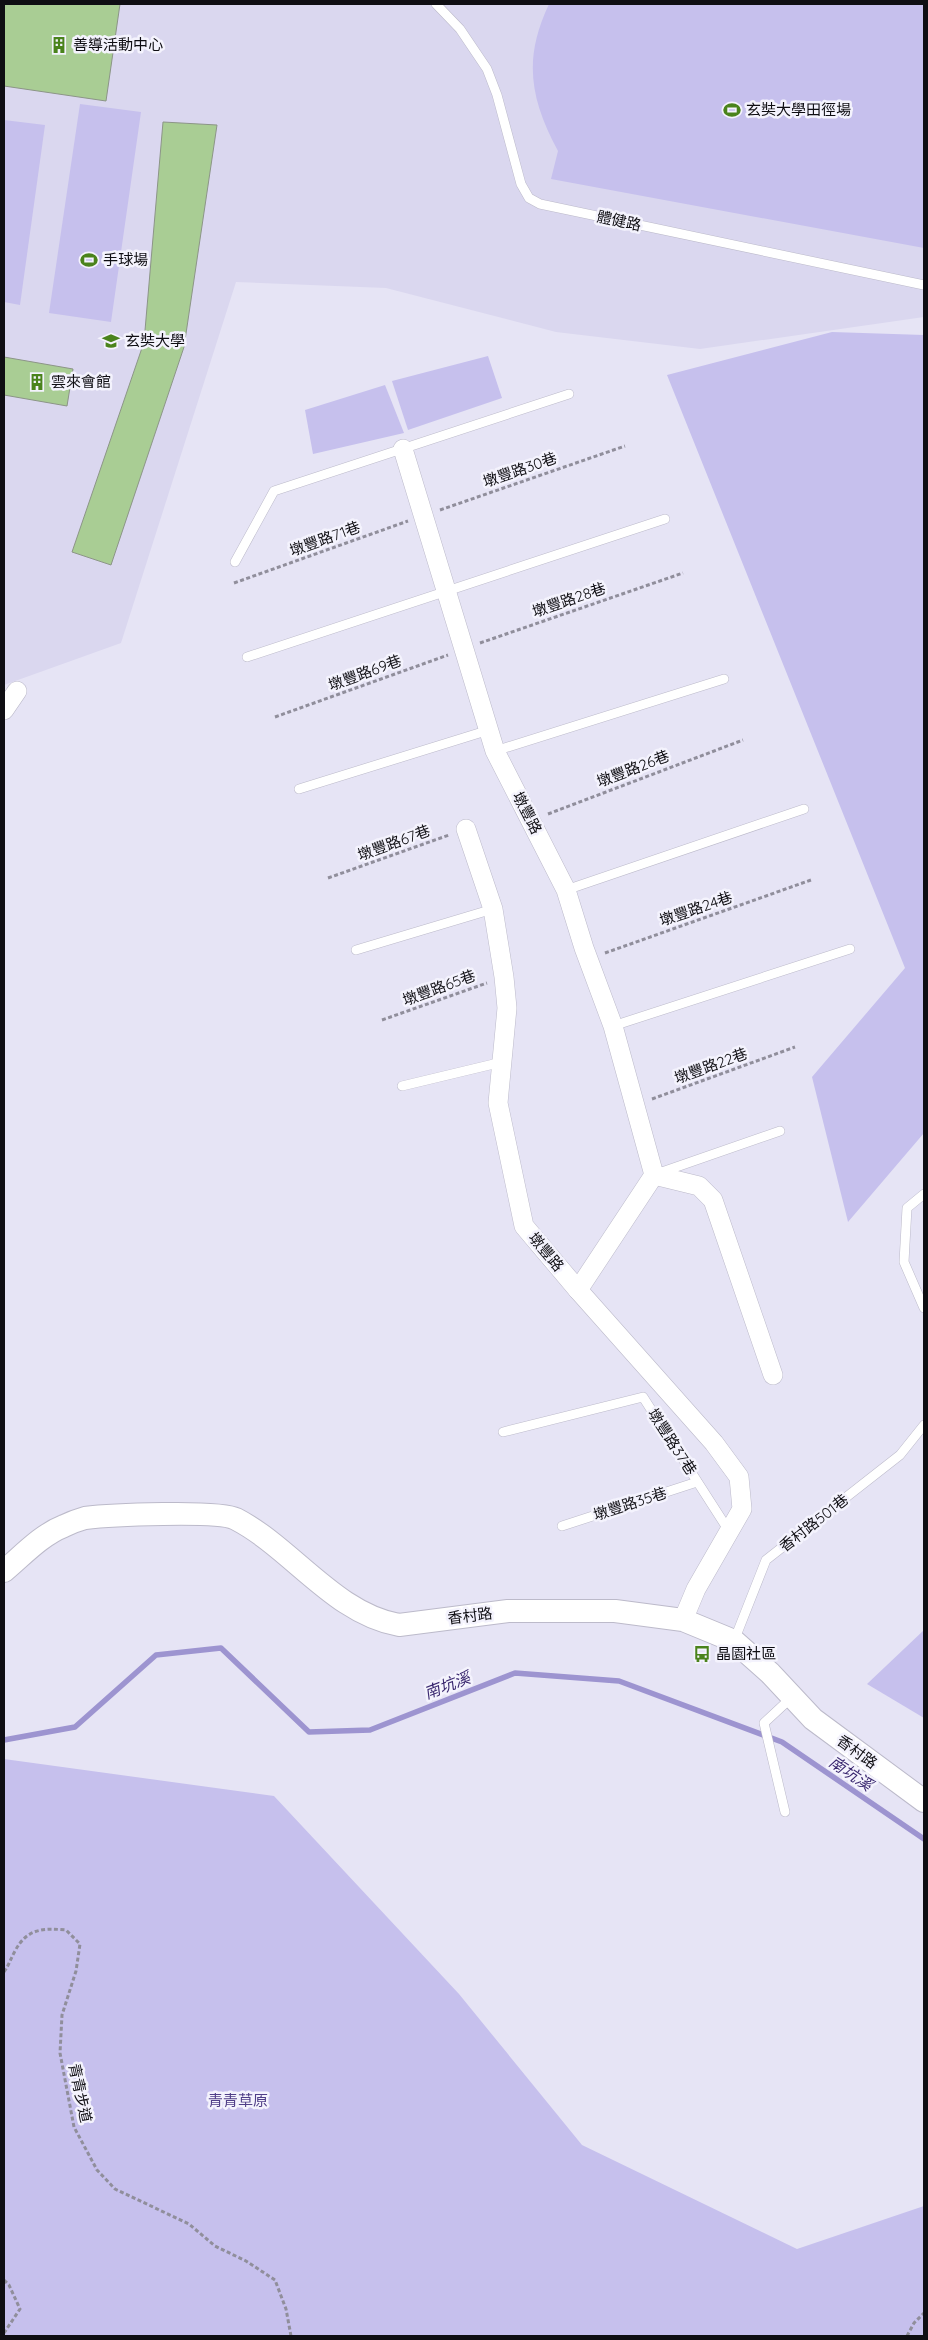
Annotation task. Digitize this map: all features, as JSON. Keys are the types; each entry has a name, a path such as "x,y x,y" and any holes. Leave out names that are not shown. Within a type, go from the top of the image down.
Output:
{"street":[{"name":"墩豐路","path":"403,449 495,751 566,890 588,959 613,1026 654,1175"},
{"path":"4,710 17,691"},
{"name":"墩豐路","path":"466,828 493,909 504,977 507,1008 498,1103 524,1226 578,1290 714,1443 740,1477 742,1509 696,1589 683,1620"},
{"path":"578,1290 654,1175 699,1186 713,1200 773,1375"},
{"name":"香村路","path":"4,1571 50,1532 84,1518 196,1513 234,1518 273,1545 358,1612 384,1622 399,1625 517,1611 615,1611 683,1620 734,1641 812,1719 924,1801"}],"lane":[{"name":"體健路","path":"436,4 460,29 487,69 497,95 521,184 529,198 540,204 924,285"},
{"path":"235,562 274,492 569,394"},
{"path":"247,657 665,519"},
{"path":"495,751 724,679"},
{"path":"299,789 489,730"},
{"path":"566,890 804,809"},
{"path":"356,950 493,909"},
{"path":"613,1026 850,949"},
{"path":"402,1086 502,1062"},
{"path":"654,1175 780,1131"},
{"path":"924,1194 907,1208 904,1262 924,1308"},
{"name":"墩豐路37巷","path":"503,1432 643,1397 729,1531"},
{"name":"香村路501巷","path":"734,1641 766,1560 900,1455 924,1425"},
{"name":"墩豐路35巷","path":"562,1526 697,1482"},
{"path":"784,1812 764,1723 792,1697"}],"path":[{"name":"墩豐路30巷","path":"423,516 625,446"},
{"name":"墩豐路71巷","path":"234,583 423,516"},
{"name":"墩豐路28巷","path":"464,649 683,573"},
{"name":"墩豐路69巷","path":"275,717 464,649"},
{"name":"墩豐路26巷","path":"531,820 744,740"},
{"name":"墩豐路67巷","path":"328,878 466,828"},
{"name":"墩豐路24巷","path":"588,959 811,880"},
{"name":"墩豐路65巷","path":"382,1020 504,977"},
{"name":"墩豐路22巷","path":"635,1106 795,1047"},
{"name":"青青步道","path":"4,1972 16,1949 28,1934 45,1928 66,1930 80,1944 76,1971 62,2015 60,2052 74,2127 97,2170 115,2189 188,2224 215,2246 246,2261 275,2280 286,2310 291,2336"},
{"path":"4,2280 9,2285 20,2309 4,2333"},
{"path":"907,2336 914,2323 924,2313"}],"shaded area":[{"name":"玄奘大學","path":"4,4 924,4 924,317 700,349 556,332 386,288 236,282 121,643 4,685"}],"green space":[{"name":"玄奘大學田徑場","path":"549,4 924,4 924,248 551,179 558,151 541,114 533,79 536,43"},
{"path":"80,104 141,112 111,322 49,313"},
{"path":"4,120 45,125 20,305 4,302"},
{"path":"832,332 924,335 924,1133 848,1222 812,1077 905,968 667,375"},
{"path":"488,356 502,398 408,430 392,381"},
{"path":"385,385 404,433 313,454 305,410"},
{"path":"924,1630 924,1718 867,1684"},
{"name":"青青草原","path":"4,1759 274,1796 459,1994 582,2145 797,2249 924,2206 924,2336 4,2336"}],"building":[{"name":"善導活動中心","path":"4,4 120,4 106,101 4,86"},
{"path":"163,122 217,125 184,347 111,565 72,552 144,342"},
{"name":"雲來會館","path":"4,357 73,369 67,406 4,395"}],"waterway":[{"name":"南坑溪","path":"4,1740 75,1727 156,1655 221,1648 309,1732 370,1730 515,1673 619,1681 782,1742 924,1839"}],"place":[{"name":"善導活動中心","path":"59,45"},
{"name":"玄奘大學田徑場","path":"732,110"},
{"name":"手球場","path":"89,260"},
{"name":"玄奘大學","path":"111,341"},
{"name":"雲來會館","path":"37,382"},
{"name":"晶園社區","path":"702,1654"}]}
